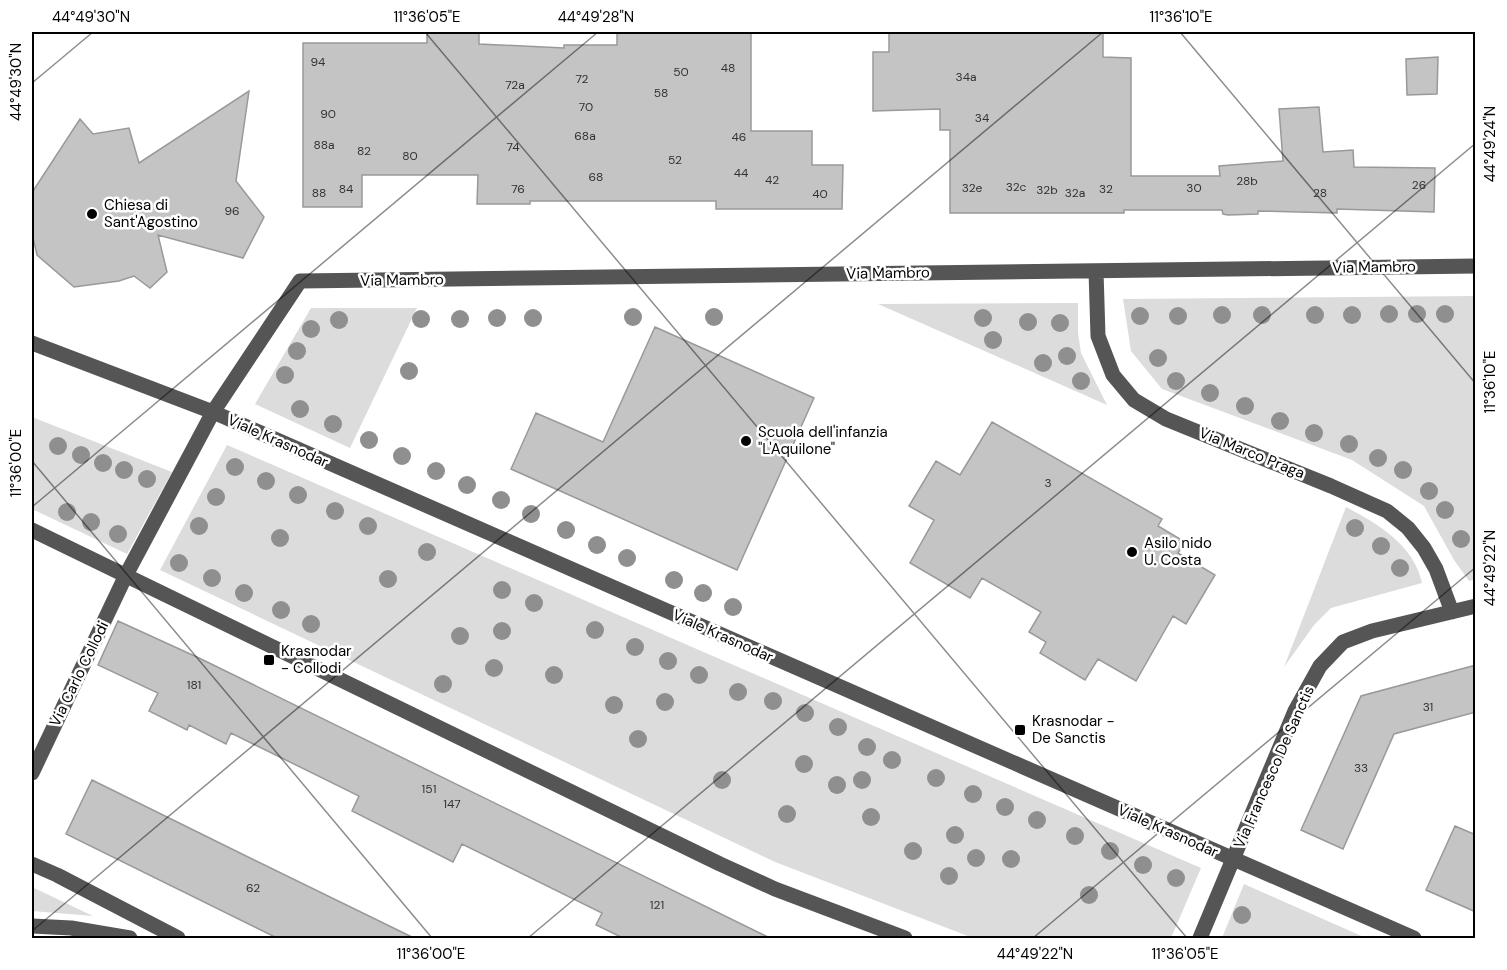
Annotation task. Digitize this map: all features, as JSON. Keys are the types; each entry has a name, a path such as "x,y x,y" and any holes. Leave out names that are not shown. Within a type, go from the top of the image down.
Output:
{"street":[{"name":"Via Mambro","path":"213,412 300,281 1476,266"},
{"name":"Via Marco Praga","path":"1096,270 1098,336 1113,375 1134,400 1166,419 1387,511 1408,528 1424,548 1436,569 1452,612"},
{"name":"Viale Krasnodar","path":"32,344 213,412 1414,939"},
{"name":"Viale Krasnodar","path":"126,575 213,412"},
{"path":"32,530 720,864 774,889 904,939"},
{"name":"Via Carlo Collodi","path":"32,773 126,575"},
{"name":"Via Francesco De Sanctis","path":"1234,860 1296,711 1320,666 1343,642 1372,631 1476,606"},
{"name":"Viale Krasnodar","path":"1200,939 1234,860"},
{"path":"32,864 177,939"},
{"path":"32,926 71,928 130,939"}],"shaded area":[{"path":"1475,296 1476,579 1469,581 1454,560 1424,506 1352,460 1162,389 1131,351 1123,299"},
{"path":"1078,303 1081,353 1107,405 878,304"},
{"path":"311,308 417,308 350,448 255,404"},
{"path":"32,417 172,472 127,554 32,509"},
{"path":"227,445 1201,868 1171,938 973,938 775,862 160,570"},
{"path":"1346,507 1382,528 1403,547 1418,570 1422,583 1331,608 1314,625 1284,667"},
{"path":"1244,884 1366,938 1222,938"},
{"path":"32,887 93,916 32,911"}],"building":[{"path":"427,32 479,32 479,44 564,48 564,45 617,45 617,32 751,32 751,131 812,131 812,165 843,165 842,209 716,209 716,201 530,201 530,204 477,204 478,175 362,175 362,207 303,207 303,43 427,43"},
{"path":"889,32 1103,32 1103,57 1131,58 1131,176 1220,176 1219,166 1283,161 1279,109 1319,107 1323,152 1353,150 1354,167 1435,168 1434,212 1337,209 1337,213 1258,211 1258,214 1228,215 1223,214 1222,210 1124,210 1124,213 950,213 950,130 940,130 940,109 873,111 873,52 889,52"},
{"path":"1438,57 1437,94 1407,95 1406,59"},
{"path":"249,91 236,181 264,217 243,258 158,235 167,272 150,288 134,276 119,281 74,287 37,255 32,233 33,191 80,119 93,134 129,128 139,163"},
{"name":"Scuola dell'infanzia \"L'Aquilone\"","path":"655,327 814,398 737,570 511,469 536,413 603,442"},
{"name":"Asilo nido U. Costa","path":"992,422 1162,519 1158,526 1185,542 1178,553 1215,575 1186,624 1173,616 1136,681 1098,659 1085,680 1040,653 1046,642 1029,632 1041,612 982,578 970,598 910,563 934,520 909,506 936,461 960,475"},
{"path":"118,621 199,658 772,939 625,939 596,925 602,913 462,844 453,862 352,811 359,796 231,733 226,744 189,725 187,730 149,711 158,693 98,665"},
{"path":"1476,665 1476,712 1394,734 1343,849 1301,830 1361,696"},
{"path":"92,780 416,939 279,939 66,834"},
{"path":"1455,826 1476,835 1476,912 1426,890"}],"place":[{"name":"Chiesa di Sant'Agostino","path":"92,214"},
{"name":"Scuola dell'infanzia \"L'Aquilone\"","path":"746,441"},
{"name":"Asilo nido U. Costa","path":"1132,552"},
{"name":"Krasnodar - Collodi","path":"269,660"},
{"name":"Krasnodar - De Sanctis","path":"1020,730"}]}
